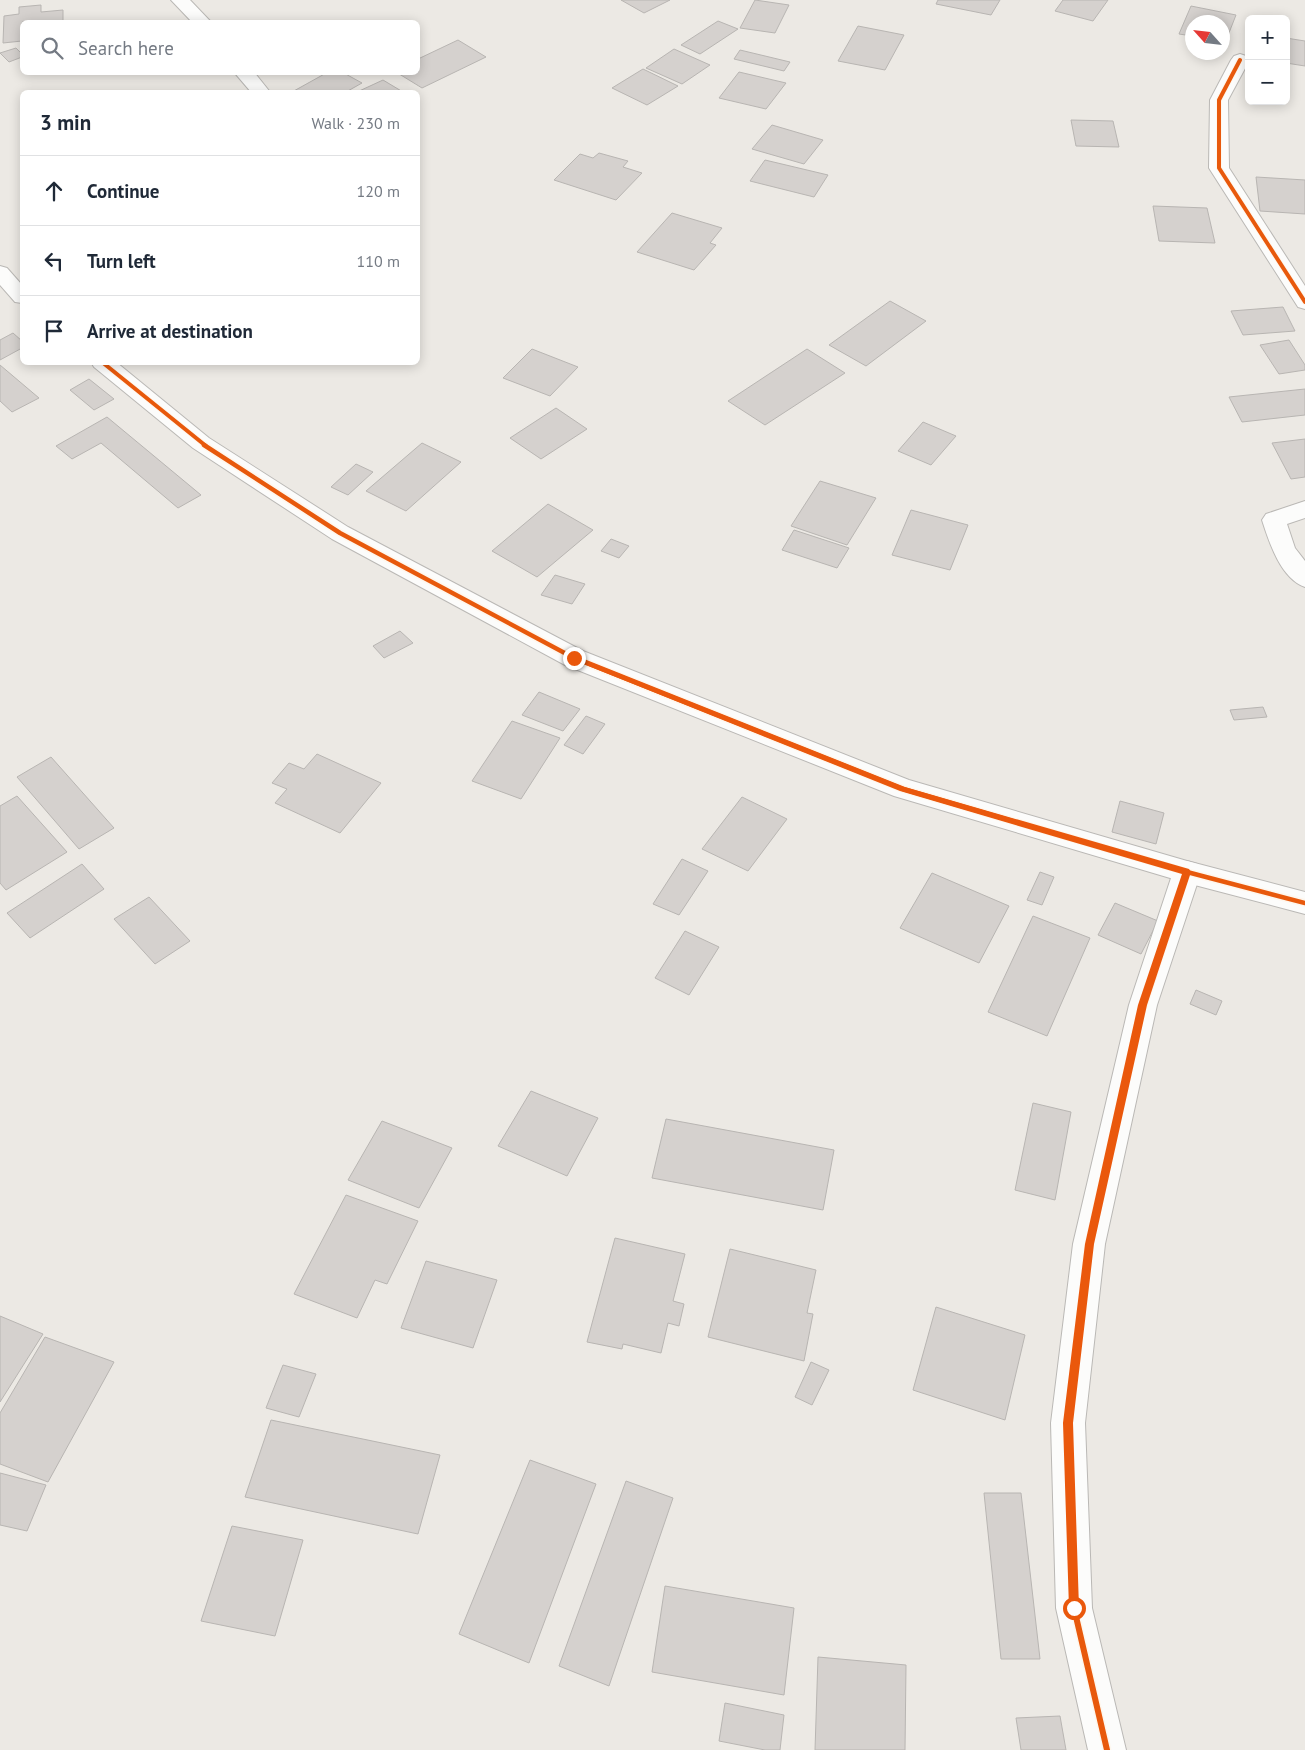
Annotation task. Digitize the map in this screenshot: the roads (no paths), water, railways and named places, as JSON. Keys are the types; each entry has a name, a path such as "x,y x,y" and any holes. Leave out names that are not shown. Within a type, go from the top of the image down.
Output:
{"street":[{"path":"180,0 200,20"},
{"path":"1240,60 1219,100 1219,168 1305,302"},
{"path":"246,75 260,90"},
{"path":"0,272 20,293"},
{"path":"106,365 201,443 340,533 574,658 903,789 1187,872 1305,903"},
{"path":"1305,509 1274,520 1284,551 1305,578"},
{"path":"1107,1750 1074,1608 1068,1423 1089,1244 1142,1005 1187,872"}]}
